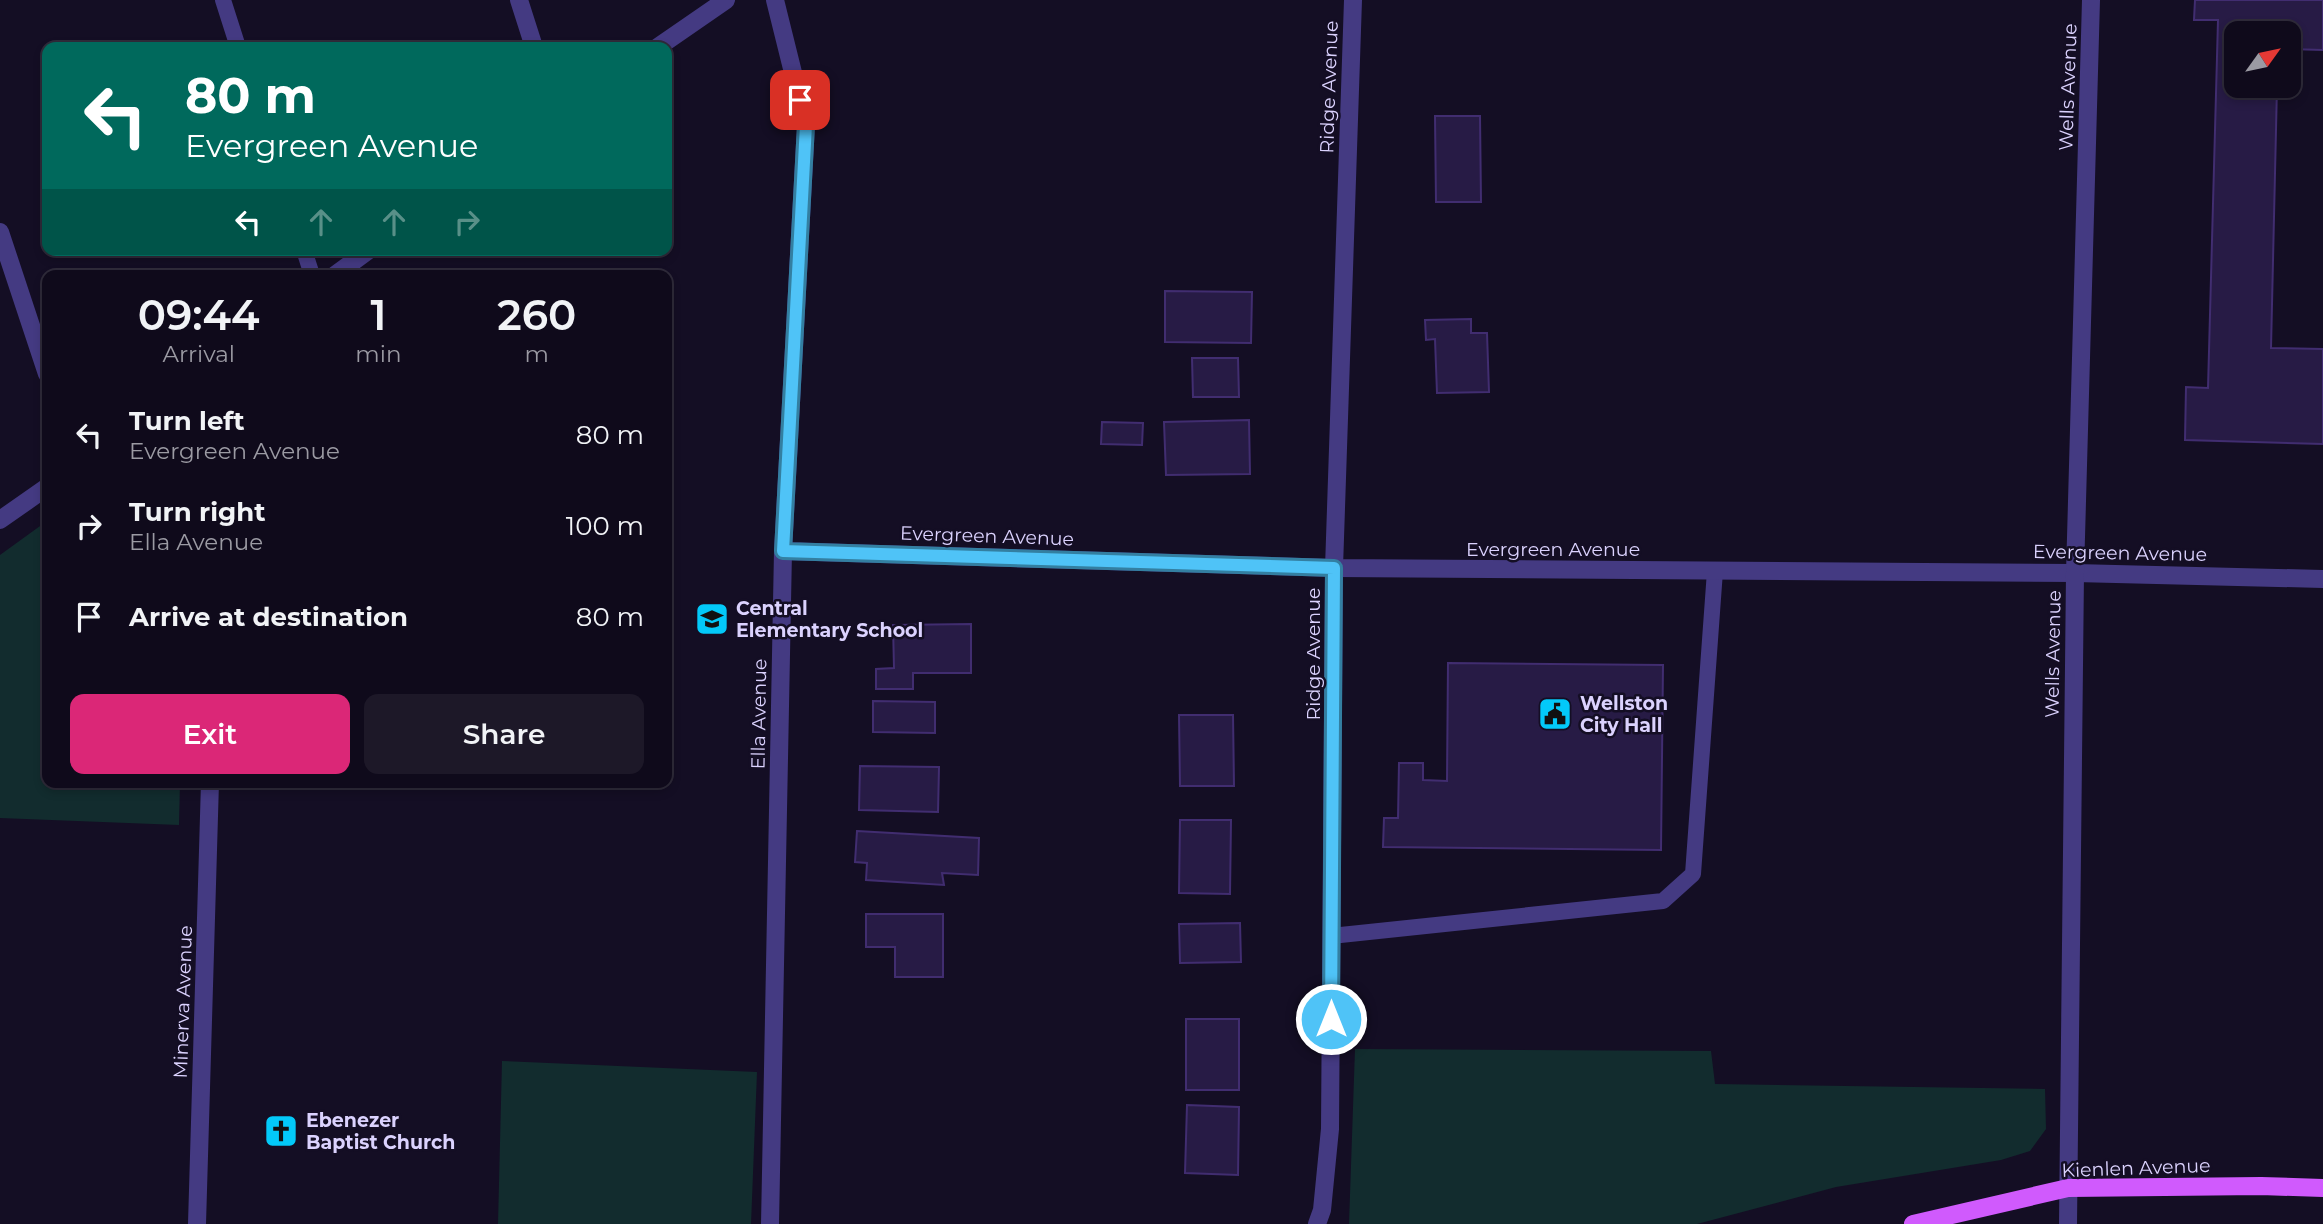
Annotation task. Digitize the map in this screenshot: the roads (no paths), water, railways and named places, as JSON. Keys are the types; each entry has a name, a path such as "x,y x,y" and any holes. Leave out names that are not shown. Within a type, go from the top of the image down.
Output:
{"main road":[{"name":"Kienlen Avenue","path":"1913,1224 2068,1188 2261,1185 2323,1188"}],"street":[{"path":"519,0 532,42"},
{"path":"665,42 726,0"},
{"name":"Ella Avenue","path":"772,1224 770,1193 783,551 806,125 775,0"},
{"name":"Ridge Avenue","path":"1317,1224 1322,1210 1330,1129 1334,568 1353,0"},
{"name":"Wells Avenue","path":"2068,1224 2075,573 2091,0"},
{"path":"0,232 42,359"},
{"path":"342,270 361,256"},
{"path":"0,520 42,491"},
{"name":"Evergreen Avenue","path":"783,551 1334,568 2075,573 2323,579"},
{"name":"Minerva Avenue","path":"197,1224 210,788"}],"lane":[{"path":"223,0 236,42"},
{"path":"1331,936 1662,901 1693,874 1716,570"}],"place":[{"name":"Central Elementary School","path":"712,619"},
{"name":"Wellston City Hall","path":"1555,714"},
{"name":"Ebenezer Baptist Church","path":"281,1131"}]}
